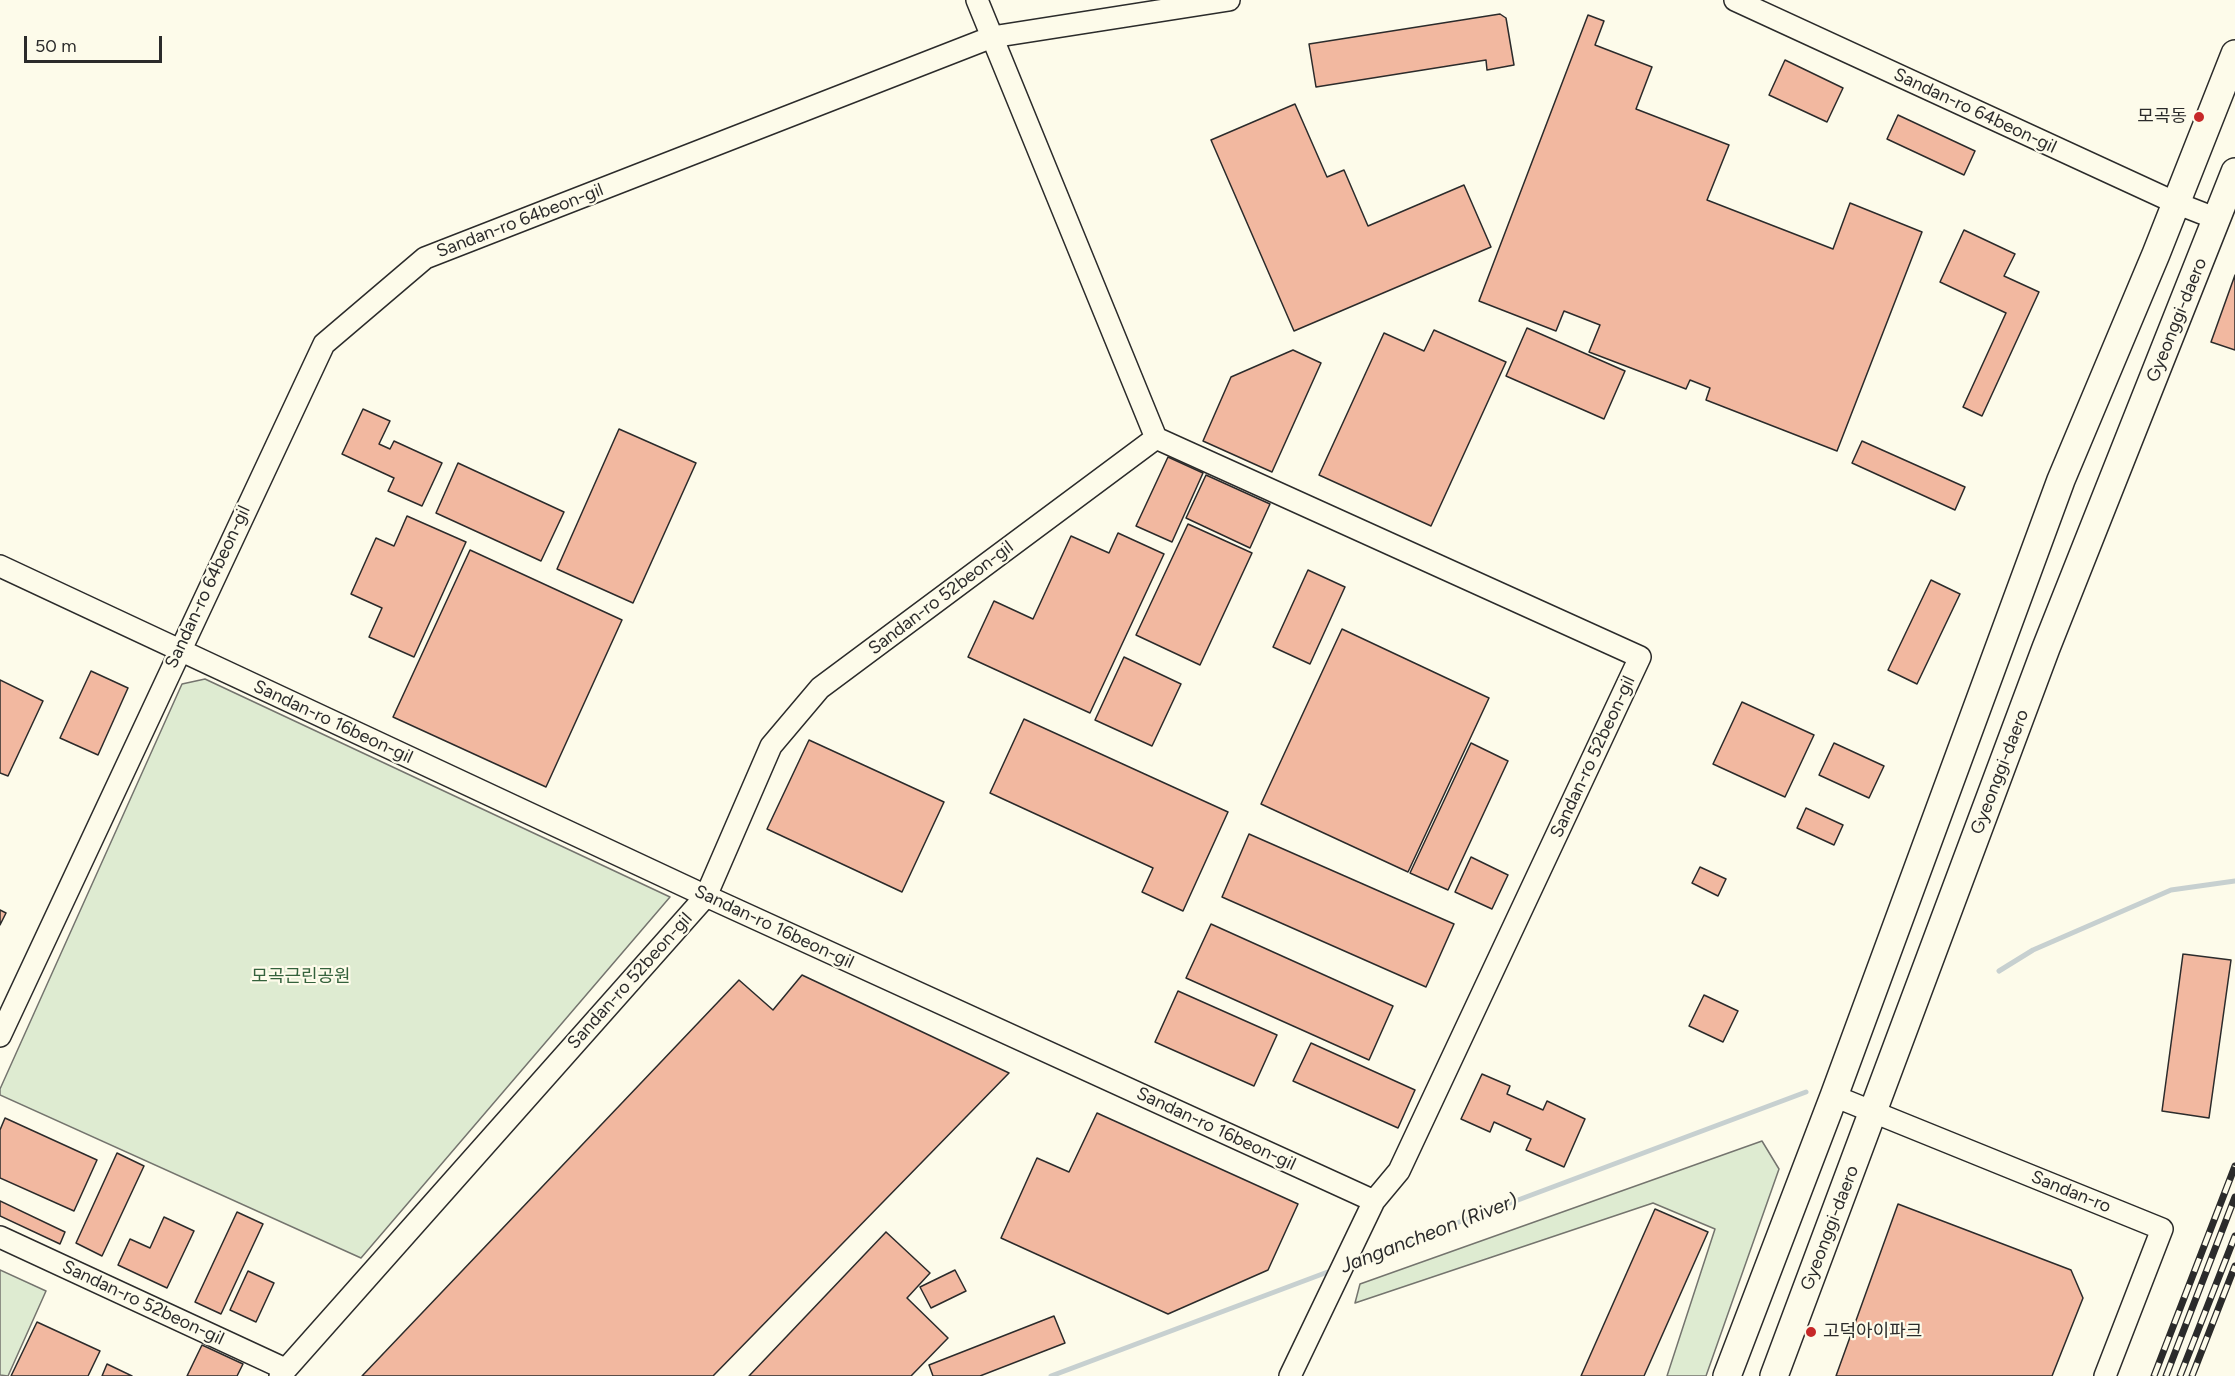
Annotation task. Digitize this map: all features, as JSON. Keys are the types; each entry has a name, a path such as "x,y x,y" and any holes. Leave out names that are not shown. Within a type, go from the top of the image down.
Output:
{"main road":[{"path":"1727,1376 1834,1096 2061,480 2235,54"},
{"name":"Gyeonggi-daero","path":"1774,1376 2046,648 2235,172"}],"street":[{"path":"976,0 1156,438"},
{"name":"Sandan-ro 64beon-gil","path":"1,1030 324,344 425,258 992,37 1229,0"},
{"name":"Sandan-ro 64beon-gil","path":"1735,0 2176,203 2217,219"},
{"name":"Sandan-ro 52beon-gil","path":"0,1237 283,1373 705,896 771,746 820,688 1156,438 1640,657 1399,1171 1374,1201"},
{"name":"Sandan-ro 16beon-gil","path":"0,566 705,896 1374,1201"},
{"name":"Sandan-ro","path":"1834,1096 2162,1229 2105,1376"},
{"path":"1290,1376 1374,1201"}],"green space":[{"name":"모곡근린공원","path":"205,679 670,897 361,1258 0,1095 0,1089 182,684"},
{"path":"1762,1141 1779,1169 1706,1376 1667,1376 1715,1229 1653,1203 1355,1303 1360,1284"},
{"path":"0,1270 46,1291 8,1376 0,1375"}],"building":[{"path":"1500,14 1506,18 1514,65 1487,70 1486,60 1316,87 1309,44"},
{"path":"1588,15 1604,21 1595,45 1652,67 1636,109 1729,145 1707,200 1833,249 1850,203 1922,232 1837,451 1706,400 1710,388 1690,380 1686,389 1589,352 1600,325 1564,311 1556,331 1479,301"},
{"path":"1785,60 1843,88 1827,122 1769,95"},
{"path":"1295,104 1327,177 1344,170 1368,226 1464,185 1491,247 1294,331 1211,140"},
{"path":"1898,115 1975,151 1964,175 1887,139"},
{"path":"1964,230 2015,254 2004,276 2039,292 1982,416 1963,407 2006,313 1940,282"},
{"path":"2235,275 2235,350 2211,342"},
{"path":"1527,328 1625,371 1604,419 1506,376"},
{"path":"1434,330 1506,362 1431,526 1319,475 1384,333 1424,351"},
{"path":"1293,350 1321,363 1272,472 1203,441 1231,377"},
{"path":"363,409 390,421 379,444 390,449 394,441 442,463 422,506 388,491 394,478 342,454"},
{"path":"619,429 696,463 633,603 557,569"},
{"path":"1862,441 1965,487 1955,510 1852,463"},
{"path":"1168,457 1203,473 1172,542 1136,526"},
{"path":"458,463 564,512 541,561 436,513"},
{"path":"1206,475 1270,504 1250,548 1186,518"},
{"path":"407,516 466,542 414,657 369,637 382,608 351,594 376,538 394,546"},
{"path":"1188,524 1252,553 1200,665 1136,635"},
{"path":"1118,533 1164,554 1090,713 968,657 994,601 1033,619 1071,536 1109,553"},
{"path":"470,550 622,620 546,787 393,717"},
{"path":"1308,570 1345,587 1310,664 1273,647"},
{"path":"1931,580 1960,594 1917,684 1888,670"},
{"path":"1342,629 1489,698 1408,872 1261,804"},
{"path":"1124,657 1181,684 1152,746 1095,720"},
{"path":"91,671 128,688 98,755 60,738"},
{"path":"0,680 43,701 8,776 0,773"},
{"path":"1742,702 1814,735 1785,797 1713,764"},
{"path":"1024,719 1228,812 1183,911 1142,892 1153,868 990,793"},
{"path":"809,740 944,802 902,892 767,829"},
{"path":"1471,743 1508,761 1448,890 1410,873"},
{"path":"1834,743 1884,766 1869,798 1819,775"},
{"path":"1806,808 1843,825 1834,845 1797,828"},
{"path":"1249,834 1454,924 1426,987 1222,897"},
{"path":"1471,857 1508,875 1492,909 1455,892"},
{"path":"1700,867 1726,879 1718,896 1692,883"},
{"path":"0,910 6,913 0,925"},
{"path":"1211,924 1393,1006 1369,1060 1186,978"},
{"path":"2183,954 2231,960 2209,1118 2162,1111"},
{"path":"802,975 1009,1073 713,1376 362,1376 739,980 773,1010"},
{"path":"1178,991 1277,1035 1254,1086 1155,1042"},
{"path":"1704,995 1738,1011 1723,1042 1689,1026"},
{"path":"1311,1043 1415,1090 1398,1128 1293,1081"},
{"path":"1482,1074 1510,1086 1507,1094 1543,1110 1547,1101 1585,1119 1564,1167 1526,1150 1531,1139 1494,1122 1490,1132 1461,1119"},
{"path":"1097,1113 1298,1204 1268,1270 1168,1314 1001,1238 1037,1158 1069,1172"},
{"path":"5,1118 97,1160 74,1211 0,1178 0,1130"},
{"path":"117,1153 144,1166 102,1256 76,1243"},
{"path":"0,1201 65,1232 60,1244 0,1216"},
{"path":"1898,1204 2071,1270 2083,1298 2052,1376 1836,1376"},
{"path":"1655,1209 1708,1232 1644,1376 1581,1376"},
{"path":"237,1212 263,1224 221,1314 195,1302"},
{"path":"164,1217 194,1231 167,1288 118,1265 130,1239 150,1248"},
{"path":"886,1232 930,1273 907,1298 948,1338 911,1376 749,1376"},
{"path":"955,1270 966,1291 931,1308 920,1287"},
{"path":"248,1271 274,1283 256,1322 230,1310"},
{"path":"1054,1316 1065,1343 980,1376 933,1376 929,1365"},
{"path":"37,1322 100,1351 88,1376 11,1376"},
{"path":"202,1345 243,1364 237,1376 187,1376"},
{"path":"107,1364 132,1376 102,1376"}],"waterway":[{"name":"Jangancheon (River)","path":"1999,971 2033,950 2171,890 2235,881"},
{"name":"Jangancheon (River)","path":"1350,1263 1806,1092"},
{"name":"Jangancheon (River)","path":"1051,1376 1333,1270"}],"railway":[{"path":"2154,1376 2235,1166"},
{"path":"2166,1376 2235,1197"},
{"path":"2180,1376 2235,1236"},
{"path":"2192,1376 2235,1266"}],"place":[{"name":"모곡동","path":"2199,117"},
{"name":"고덕아이파크","path":"1811,1332"}]}
